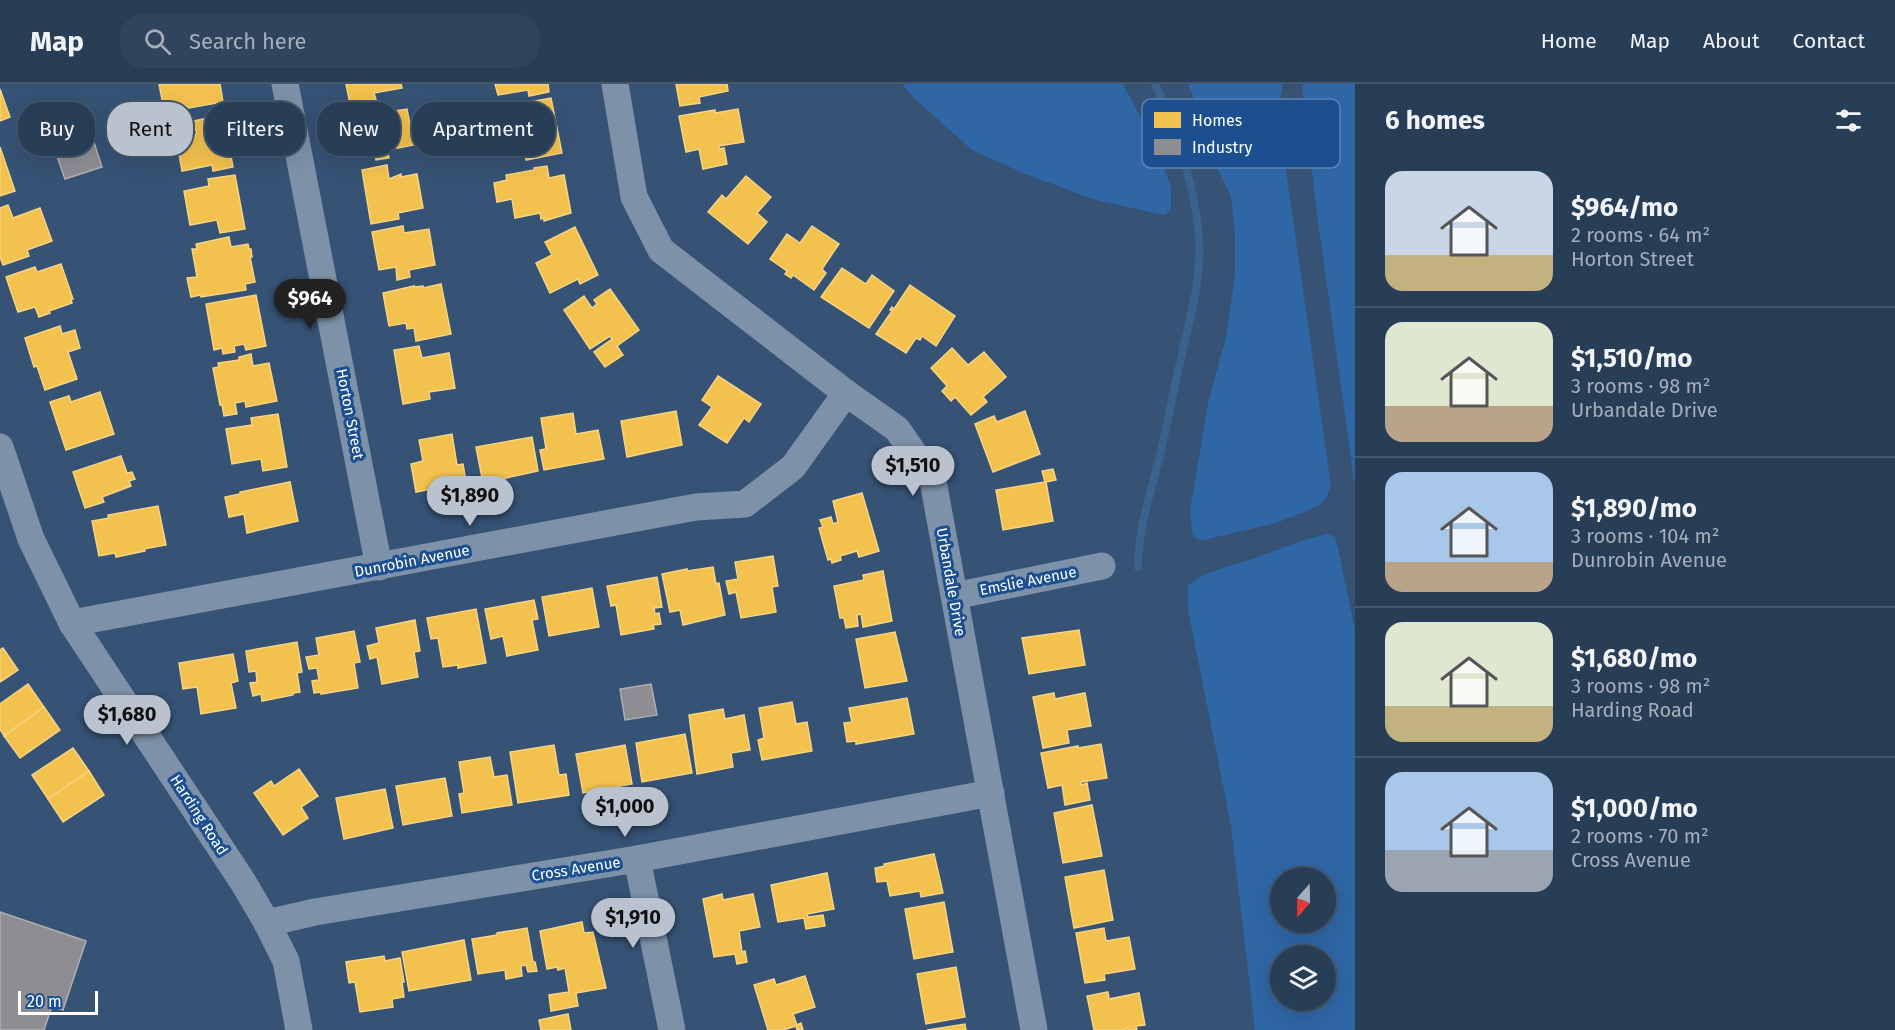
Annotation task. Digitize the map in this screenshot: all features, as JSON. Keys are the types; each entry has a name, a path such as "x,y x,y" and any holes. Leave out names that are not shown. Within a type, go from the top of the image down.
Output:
{"street":[{"name":"Horton Street","path":"285,84 379,567"},
{"name":"Urbandale Drive","path":"615,84 634,197 661,250 846,393 897,429 933,481 1034,1030"},
{"name":"Dunrobin Avenue","path":"72,623 696,507 745,504 793,467 846,393"},
{"name":"Harding Road","path":"0,447 31,539 72,623 267,922 286,961 299,1030"},
{"name":"Emslie Avenue","path":"954,596 1102,566"},
{"name":"Cross Avenue","path":"267,922 315,912 637,859 991,793"},
{"path":"637,859 672,1030"}],"shaded area":[{"path":"902,84 1123,84 1142,120 1142,168 1164,168 1171,186 1171,210 1164,215 1096,200 1025,174 972,150 913,97"},
{"path":"1188,84 1283,84 1280,99 1194,99"},
{"path":"1302,84 1355,84 1355,487 1312,168 1340,168 1340,99 1304,99"},
{"path":"1217,168 1286,168 1331,486 1322,503 1309,510 1276,523 1204,540 1196,539 1192,533 1190,510 1208,403 1226,337 1235,275 1235,234 1231,197"},
{"path":"1329,534 1335,538 1355,630 1355,1030 1255,1030 1231,826 1188,610 1188,586 1194,581 1228,566"}],"building: Homes":[{"path":"159,84 220,84 223,102 205,102 205,105 193,107 193,102 162,102"},
{"path":"346,84 401,84 402,88 374,93 376,100 350,102"},
{"path":"495,84 548,84 549,92 529,96 528,90 498,95"},
{"path":"676,84 727,84 728,91 699,97 700,103 680,106"},
{"path":"0,89 10,117 0,121"},
{"path":"551,98 552,102 528,102"},
{"path":"407,109 412,145 400,148 400,110"},
{"path":"738,109 744,142 719,146 719,149 724,148 727,164 703,169 699,149 686,152 679,116"},
{"path":"555,118 562,153 555,154"},
{"path":"205,119 205,156 231,156 233,167 213,171 212,165 182,171 179,156 193,156 193,135 197,134 193,121"},
{"path":"0,147 15,191 0,196"},
{"path":"375,156 388,156 389,158 376,160"},
{"path":"525,156 547,156 526,160"},
{"path":"387,165 389,179 401,174 401,177 417,174 423,208 398,213 399,219 371,224 362,170"},
{"path":"547,166 549,178 564,175 571,213 544,221 540,213 515,218 512,199 497,202 494,183 507,180 506,175"},
{"path":"235,175 245,229 220,233 217,220 190,225 184,191 209,186 208,179"},
{"path":"746,176 771,197 757,213 767,222 748,244 708,212 722,195 726,199"},
{"path":"8,205 13,218 40,208 52,241 27,250 29,256 3,265 0,257 0,208"},
{"path":"403,226 404,233 429,229 435,265 409,270 410,277 397,280 396,267 379,270 372,232"},
{"path":"812,226 839,244 822,269 826,273 814,290 793,275 791,278 785,274 787,271 770,259 787,234 800,243"},
{"path":"575,227 598,275 580,284 578,279 550,293 536,263 552,255 545,242"},
{"path":"229,237 231,247 248,244 251,249 252,257 250,257 255,282 245,284 246,290 191,297 187,278 197,277 192,249 197,249 196,244"},
{"path":"61,264 73,299 71,299 72,303 39,317 35,307 18,312 6,277 35,267 37,272"},
{"path":"842,268 866,284 872,275 894,291 869,328 821,297"},
{"path":"441,284 451,334 416,341 414,328 407,329 406,323 389,326 383,293 414,286 423,286 423,288"},
{"path":"910,285 955,316 936,346 922,336 920,340 916,338 906,353 876,334 892,311 890,310 892,307 894,309"},
{"path":"610,289 639,330 617,346 623,355 605,367 594,352 612,339 610,336 590,349 564,310 584,296 592,308 597,304 594,300"},
{"path":"256,295 266,346 246,350 244,344 234,346 235,352 223,354 222,348 214,350 206,304"},
{"path":"60,326 62,334 75,330 80,348 68,352 77,379 45,390 37,366 34,367 25,338"},
{"path":"419,346 422,358 449,353 455,388 429,392 430,399 403,404 394,350"},
{"path":"952,348 968,365 984,352 1006,377 983,397 987,402 971,415 955,397 951,401 942,391 947,386 931,368"},
{"path":"251,354 253,366 269,363 277,401 246,407 245,401 235,403 237,414 224,416 213,368 219,367 218,363 239,360 239,357"},
{"path":"718,376 761,404 749,422 744,418 727,443 699,425 712,407 702,400"},
{"path":"100,392 114,434 66,450 50,402 69,396 71,402"},
{"path":"676,411 682,445 627,457 621,421"},
{"path":"1025,411 1040,454 993,472 975,424 994,416 997,422"},
{"path":"573,413 576,434 598,430 604,459 544,470 540,450 546,449 541,418"},
{"path":"278,414 287,467 263,471 261,459 232,464 226,429 252,425 251,418"},
{"path":"452,434 457,465 463,464 466,482 416,492 411,464 423,461 419,440"},
{"path":"532,437 538,471 483,483 476,447"},
{"path":"121,456 127,473 132,472 135,479 129,481 131,486 102,497 104,502 85,508 73,472"},
{"path":"1053,469 1056,480 1046,482 1053,521 1003,530 996,490 1045,482 1042,471"},
{"path":"290,482 298,521 247,533 244,514 229,517 225,497"},
{"path":"862,493 879,551 859,557 857,551 840,556 841,560 832,563 831,559 828,560 819,528 823,527 820,520 831,517 833,524 838,522 833,501"},
{"path":"158,506 166,545 116,557 115,553 99,556 92,521 109,518 108,515"},
{"path":"773,556 778,586 772,587 776,612 741,618 736,592 729,594 726,581 738,579 735,562"},
{"path":"713,567 716,584 719,583 725,615 683,625 680,610 670,612 662,574"},
{"path":"883,571 892,621 863,627 861,614 857,615 858,626 846,628 844,618 840,618 834,586 864,580 863,575"},
{"path":"657,577 662,607 654,608 655,614 659,613 661,624 653,625 654,629 621,635 616,605 611,606 607,586"},
{"path":"592,588 599,627 549,636 542,597"},
{"path":"534,600 538,619 532,620 538,650 507,656 503,636 491,639 485,609"},
{"path":"476,609 486,663 458,668 458,665 443,667 438,638 431,639 427,618"},
{"path":"415,620 420,651 414,652 418,677 382,684 377,657 370,659 367,646 379,643 376,628"},
{"path":"1079,630 1085,665 1029,674 1022,638"},
{"path":"354,631 360,662 354,663 358,688 314,693 312,681 319,680 317,668 309,669 306,657 319,655 316,638"},
{"path":"895,632 907,681 865,688 856,639"},
{"path":"297,642 302,672 297,673 300,692 262,701 261,694 253,696 250,683 257,682 256,671 249,672 246,651"},
{"path":"3,648 18,670 0,682 0,650"},
{"path":"233,654 238,681 231,683 236,708 201,714 197,687 183,689 179,663"},
{"path":"28,684 44,707 4,736 0,729 0,704"},
{"path":"1054,693 1055,699 1085,693 1091,726 1067,730 1069,743 1043,748 1033,697"},
{"path":"907,698 914,734 856,744 856,741 847,742 844,723 852,722 849,708"},
{"path":"792,702 796,724 807,722 812,751 762,760 758,740 764,738 759,708"},
{"path":"44,707 60,730 20,758 4,736"},
{"path":"723,709 725,719 744,715 750,750 731,753 733,767 697,774 689,715"},
{"path":"685,734 692,773 642,782 636,743"},
{"path":"1101,744 1107,778 1081,782 1081,785 1087,783 1090,800 1065,805 1062,785 1048,788 1041,753"},
{"path":"554,745 559,775 566,774 569,795 518,803 510,752"},
{"path":"625,745 632,784 583,793 576,754"},
{"path":"73,748 89,771 48,799 32,775"},
{"path":"490,757 494,777 507,775 512,805 462,813 459,794 464,793 459,762"},
{"path":"299,769 318,796 301,807 308,818 283,835 254,793 271,781 274,786"},
{"path":"89,771 104,795 63,822 48,799"},
{"path":"445,778 452,816 403,825 396,786"},
{"path":"385,789 393,828 344,839 336,798"},
{"path":"1092,805 1102,856 1063,863 1054,813"},
{"path":"934,854 943,893 921,897 920,891 890,896 887,881 877,882 875,868 885,866 884,864"},
{"path":"1104,870 1113,920 1074,928 1065,877"},
{"path":"827,873 834,909 807,914 808,917 823,915 825,926 806,929 804,918 778,922 771,885"},
{"path":"722,894 723,900 753,894 760,927 739,931 742,952 745,951 747,962 737,964 735,954 714,957 703,899"},
{"path":"944,902 953,952 914,959 905,909"},
{"path":"582,922 584,933 593,932 606,988 576,993 578,1006 551,1011 549,995 569,992 565,968 547,969 540,931"},
{"path":"527,928 533,962 535,962 537,971 528,972 526,965 521,966 522,976 506,979 505,970 478,974 472,939"},
{"path":"1104,928 1106,941 1129,937 1135,969 1104,974 1105,980 1085,983 1076,933"},
{"path":"464,940 471,980 409,991 402,952"},
{"path":"384,956 385,961 400,958 404,997 392,999 393,1007 360,1012 355,982 349,983 346,962"},
{"path":"956,967 965,1017 926,1024 917,974"},
{"path":"805,976 815,1007 793,1014 797,1025 801,1023 803,1030 797,1030 796,1026 783,1030 768,1030 754,985 774,979 776,985"},
{"path":"1108,992 1109,999 1139,993 1145,1025 1136,1026 1137,1030 1128,1030 1128,1028 1094,1030 1087,996"},
{"path":"568,1014 571,1030 541,1030 539,1020"},
{"path":"965,1024 966,1030 927,1030"}],"building: Industry":[{"path":"95,145 102,167 65,179 57,156 95,156"},
{"path":"651,684 657,715 625,720 620,689"},
{"path":"0,912 86,941 63,1010 52,1006 44,1030 0,1030"}],"waterway":[{"path":"1155,84 1161,99"},
{"path":"1138,567 1143,523 1192,311 1199,264 1197,219 1186,168"}]}
